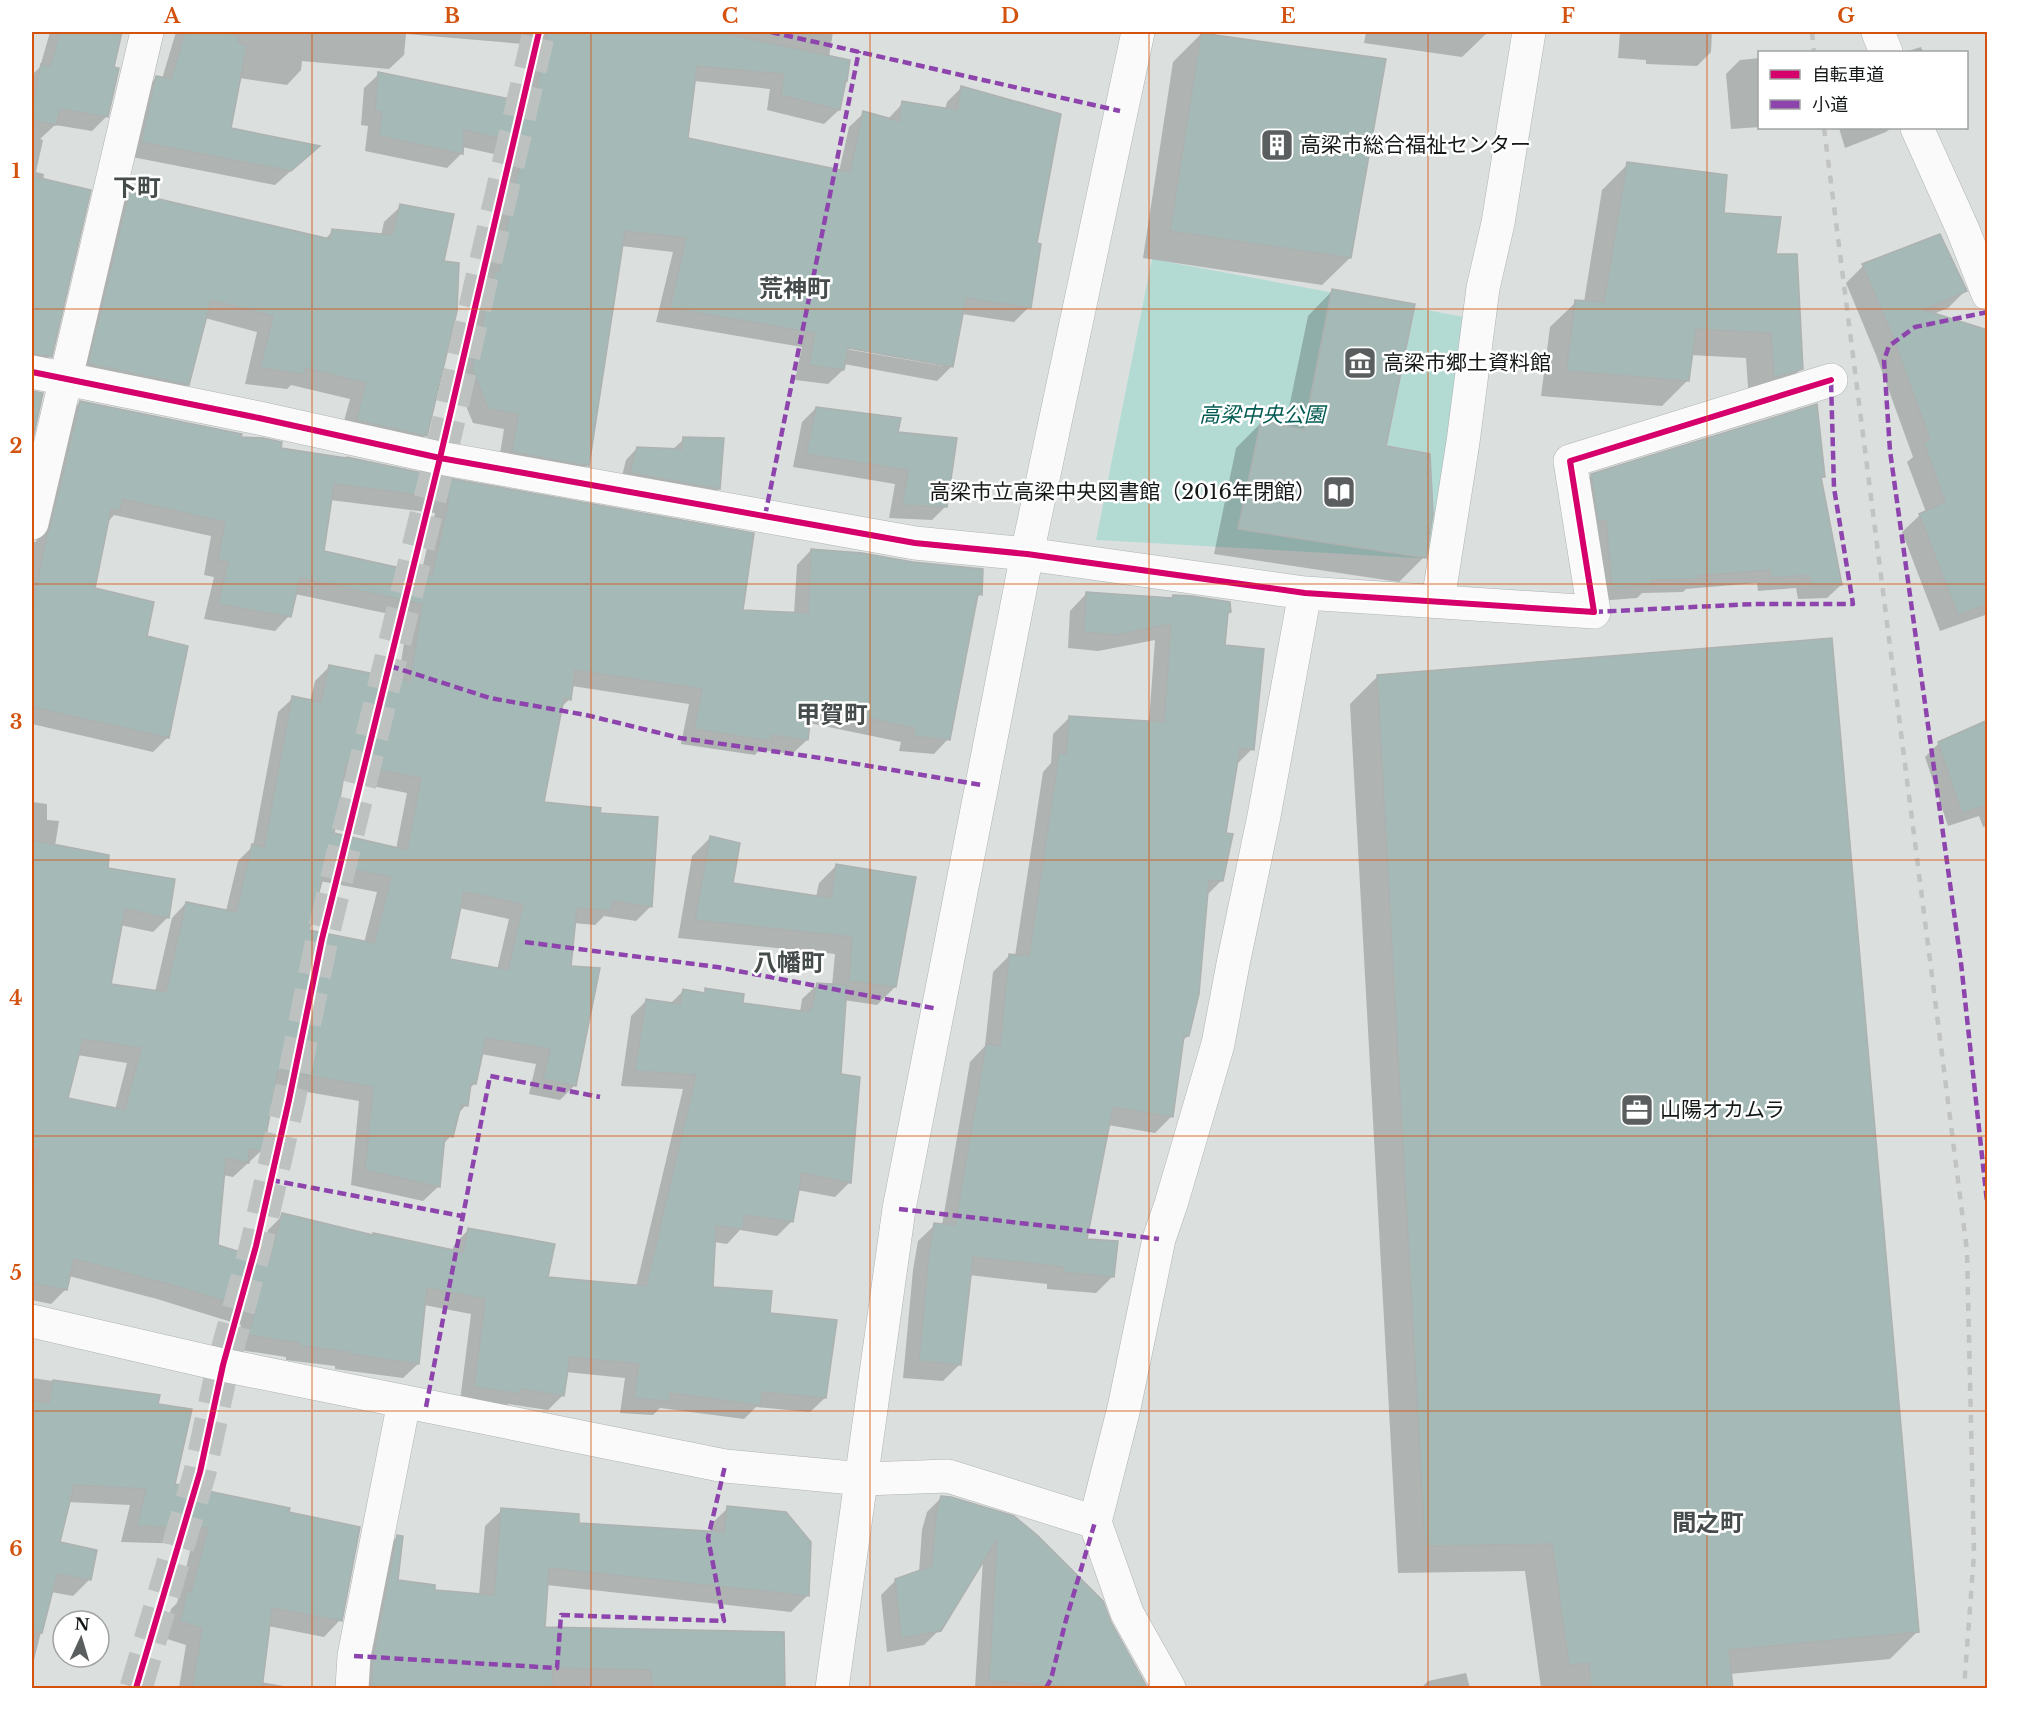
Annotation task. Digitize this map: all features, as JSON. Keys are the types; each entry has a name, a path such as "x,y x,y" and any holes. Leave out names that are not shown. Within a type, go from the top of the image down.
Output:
{"street":[{"path":"32,523 147,32"},
{"path":"832,1689 899,1209 1027,554 1138,32"},
{"path":"1438,602 1483,288 1498,223 1529,32"},
{"path":"1878,32 1886,51"},
{"path":"1917,129 1963,230 1988,294"},
{"path":"32,372 463,462 915,543 1027,554 1305,593 1594,612 1570,461 1831,380"},
{"path":"1169,1689 1127,1613 1095,1522 1124,1408 1159,1239 1218,1044 1263,826 1305,593"},
{"path":"32,1321 223,1365 725,1466 863,1479 948,1476 1095,1522"},
{"path":"352,1689 354,1656 404,1402"}],"green space":[{"name":"高梁中央公園","path":"1152,259 1464,317 1435,559 1096,540"}],"building":[{"path":"60,32 122,32 114,67 119,68 108,117 60,109 56,125 32,120 32,107 41,64 50,66"},
{"path":"185,32 222,32 239,36 238,43 247,45 231,128 320,146 291,171 141,142 156,76 171,79"},
{"path":"548,32 719,32 850,60 840,110 781,95 784,74 697,66 688,138 850,172 863,111 899,121 902,101 957,110 961,86 1061,114 1037,243 1041,244 1031,308 966,298 953,367 848,348 844,370 809,365 815,333 670,308 686,238 625,231 589,466 512,452 518,414 488,409 472,368 495,271 499,272 511,202 525,144 464,130 463,154 379,136 382,112 375,110 378,72 534,104"},
{"name":"高梁市総合福祉センター","path":"1201,33 1386,59 1351,258 1170,231"},
{"path":"1627,162 1727,175 1724,213 1781,217 1776,254 1797,254 1803,369 1774,378 1771,333 1696,329 1689,381 1566,371 1575,300 1604,302"},
{"path":"32,176 91,190 52,357 32,354"},
{"path":"129,192 330,239 332,229 392,235 400,204 454,214 444,261 459,263 457,311 427,436 356,420 366,383 306,368 305,374 260,368 273,316 211,300 189,385 88,364"},
{"path":"1940,234 1967,291 1924,310 1988,330 1988,604 1958,615 1919,514 1945,502 1924,443 1930,440 1893,337 1862,264"},
{"name":"高梁市立高梁中央図書館（2016年閉館）","path":"1332,289 1415,304 1386,446 1430,454 1433,514 1426,558 1238,529 1261,421 1304,430"},
{"path":"32,391 43,393 32,443"},
{"path":"80,401 242,434 241,437 282,442 281,448 347,457 437,476 754,533 743,610 808,613 811,549 862,553 913,562 983,569 982,595 978,594 950,740 913,736 915,728 812,707 808,740 772,735 771,741 694,729 702,689 575,670 571,700 564,698 544,802 601,808 600,813 658,817 652,907 613,901 611,911 577,908 571,966 600,968 576,1086 543,1079 550,1049 486,1038 476,1084 471,1083 468,1106 461,1105 453,1137 445,1135 440,1187 365,1170 373,1087 278,1070 263,1152 249,1149 249,1163 226,1158 218,1245 269,1261 282,1213 373,1235 373,1233 463,1252 468,1228 555,1244 548,1277 646,1286 696,1075 635,1071 646,999 680,1004 683,989 705,993 705,988 744,994 743,1003 809,1012 812,1008 817,983 847,985 841,1074 860,1077 851,1183 802,1173 793,1222 744,1215 743,1229 716,1226 713,1287 772,1291 770,1313 837,1320 826,1398 762,1392 760,1405 670,1393 669,1401 634,1398 639,1364 570,1357 564,1396 521,1389 521,1394 474,1387 485,1299 427,1288 419,1364 300,1346 300,1343 248,1335 255,1310 74,1259 67,1290 32,1283 32,1193 39,1149 32,1148 32,840 109,855 108,868 175,879 169,918 125,909 111,984 166,992 186,902 236,912 252,844 264,847 292,696 321,702 329,665 410,681 422,604 300,578 291,617 218,604 228,562 218,560 225,522 123,499 120,511 111,509 95,588 154,602 147,636 188,646 169,738 32,707 32,608","holes":["334,484 449,499 432,575 324,551","346,763 421,778 407,850 334,833","326,865 391,877 374,943 309,930","464,892 523,904 508,970 450,959","83,1039 141,1048 125,1110 68,1098"]},
{"path":"1817,404 1825,477 1821,477 1842,585 1811,586 1809,575 1771,578 1770,570 1698,576 1698,579 1652,580 1652,585 1612,588 1606,520 1598,521 1591,474"},
{"path":"816,407 901,418 898,432 957,438 947,507 902,505 908,470 806,454"},
{"path":"683,437 724,438 720,489 630,473 637,447 682,449"},
{"path":"1086,592 1172,598 1173,595 1192,596 1230,602 1231,612 1228,613 1225,645 1264,649 1254,750 1240,748 1226,833 1233,834 1223,881 1209,880 1199,994 1189,1036 1184,1036 1173,1117 1113,1107 1087,1239 1118,1241 1114,1277 1063,1272 1063,1267 973,1257 961,1365 919,1361 929,1252 934,1223 955,1225 986,1044 1000,1046 1009,954 1029,956 1059,753 1066,754 1069,716 1164,722 1171,624 1116,635 1084,632"},
{"name":"山陽オカムラ","path":"1832,638 1919,1632 1729,1650 1733,1689 1591,1689 1589,1663 1569,1665 1552,1544 1425,1546 1377,675"},
{"path":"1988,720 1988,805 1962,813 1938,742"},
{"path":"710,836 740,843 733,883 831,898 836,864 916,877 896,987 849,981 852,937 695,920"},
{"path":"53,1380 160,1395 158,1404 192,1409 175,1484 290,1508 289,1512 360,1527 342,1621 272,1608 262,1689 192,1689 202,1628 180,1622 187,1591 191,1592 208,1528 137,1526 146,1489 74,1485 60,1542 97,1550 91,1580 57,1574 42,1633 32,1631 32,1400 49,1403"},
{"path":"941,1496 1014,1516 1037,1535 1103,1601 1111,1622 1148,1689 1059,1689 1059,1686 989,1681 997,1539 941,1631 901,1638 895,1579 932,1566 936,1514"},
{"path":"727,1506 786,1512 811,1542 809,1596 549,1568 545,1627 784,1632 785,1686 763,1689 653,1689 650,1670 553,1668 552,1689 371,1689 373,1658 397,1535 403,1536 398,1580 435,1585 435,1590 494,1595 501,1508 579,1514 579,1523 724,1532"}],"tunnel":[{"path":"136,1688 200,1472 223,1365 256,1246 322,939 440,458 539,32"}],"railway":[{"path":"1812,32 1814,51"},
{"path":"1824,129 1967,1251 1974,1554 1964,1688"}],"marked path":[{"path":"771,32 1120,111"},
{"path":"765,516 859,51"},
{"path":"1988,312 1915,327 1889,346 1884,360 1890,451 1961,963 1988,1211"},
{"path":"1594,612 1754,604 1853,604 1834,488 1831,380"},
{"path":"390,666 490,698 586,715 680,738 821,758 982,785"},
{"path":"525,942 717,967 938,1009"},
{"path":"426,1407 490,1076 600,1097"},
{"path":"271,1180 462,1216"},
{"path":"899,1209 1159,1239"},
{"path":"354,1656 557,1668 561,1615 724,1621 708,1538 725,1466"},
{"path":"1046,1688 1051,1679 1095,1522"}],"cycle path":[{"path":"136,1688 200,1472 223,1365 256,1246 322,939 440,458 539,32"},
{"path":"32,372 259,418 440,458 915,543 1027,554 1305,593 1594,612 1570,461 1831,380"}],"place":[{"name":"高梁市総合福祉センター","path":"1277,145"},
{"name":"高梁市郷土資料館","path":"1360,363"},
{"name":"高梁市立高梁中央図書館（2016年閉館）","path":"1339,492"},
{"name":"山陽オカムラ","path":"1637,1110"}],"district":[{"name":"下町","path":"137,188"},
{"name":"荒神町","path":"795,289"},
{"name":"甲賀町","path":"832,715"},
{"name":"八幡町","path":"789,963"},
{"name":"間之町","path":"1708,1523"}]}
